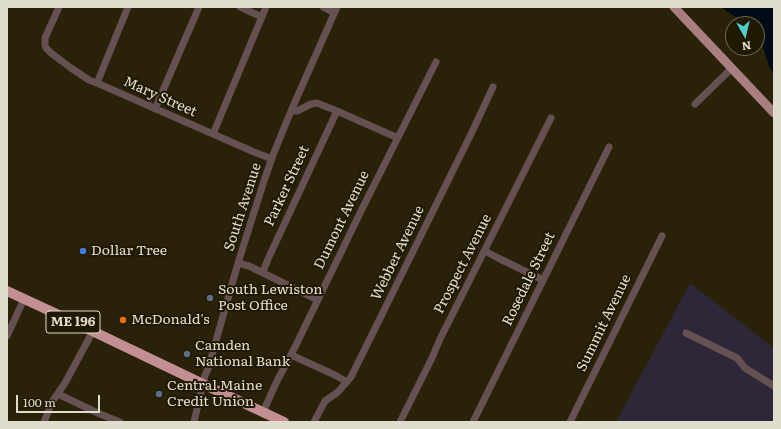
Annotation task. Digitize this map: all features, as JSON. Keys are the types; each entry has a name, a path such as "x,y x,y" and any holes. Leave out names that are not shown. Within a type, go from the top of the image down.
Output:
{"highway":[{"name":"ME 196","path":"7,291 284,422"}],"main road":[{"path":"674,7 774,113"}],"street":[{"name":"Mary Street","path":"59,7 45,38 45,45 51,53 72,68 89,80 272,159"},
{"path":"97,83 128,7"},
{"path":"155,108 199,7"},
{"path":"240,7 262,17"},
{"path":"213,134 266,7"},
{"path":"323,7 336,10"},
{"name":"South Avenue","path":"194,422 205,375 254,210 291,111 336,10"},
{"name":"Dumont Avenue","path":"263,412 436,62"},
{"path":"695,104 732,68"},
{"name":"Webber Avenue","path":"314,422 325,401 338,392 351,377 494,87"},
{"path":"291,111 297,111 311,104 317,103 398,138"},
{"name":"Parker Street","path":"263,272 308,171 337,111"},
{"name":"Prospect Avenue","path":"400,422 551,118"},
{"name":"Rosedale Street","path":"473,422 608,147"},
{"name":"Summit Avenue","path":"570,422 662,236"},
{"path":"484,251 543,280"},
{"path":"238,263 263,272 318,300"},
{"path":"7,336 24,299"},
{"path":"44,422 52,402 65,383 93,331"},
{"path":"686,333 737,358 745,368 774,386"},
{"path":"291,355 335,375 346,382"},
{"path":"58,394 120,422"}],"shaded area":[{"path":"721,7 774,7 774,75 765,54 765,16 734,16"},
{"path":"690,283 774,348 774,422 616,422"}],"place":[{"name":"Dollar Tree","path":"83,251"},
{"name":"South Lewiston Post Office","path":"210,298"},
{"name":"McDonald's","path":"123,320"},
{"name":"Camden National Bank","path":"187,354"},
{"name":"Central Maine Credit Union","path":"159,394"}]}
